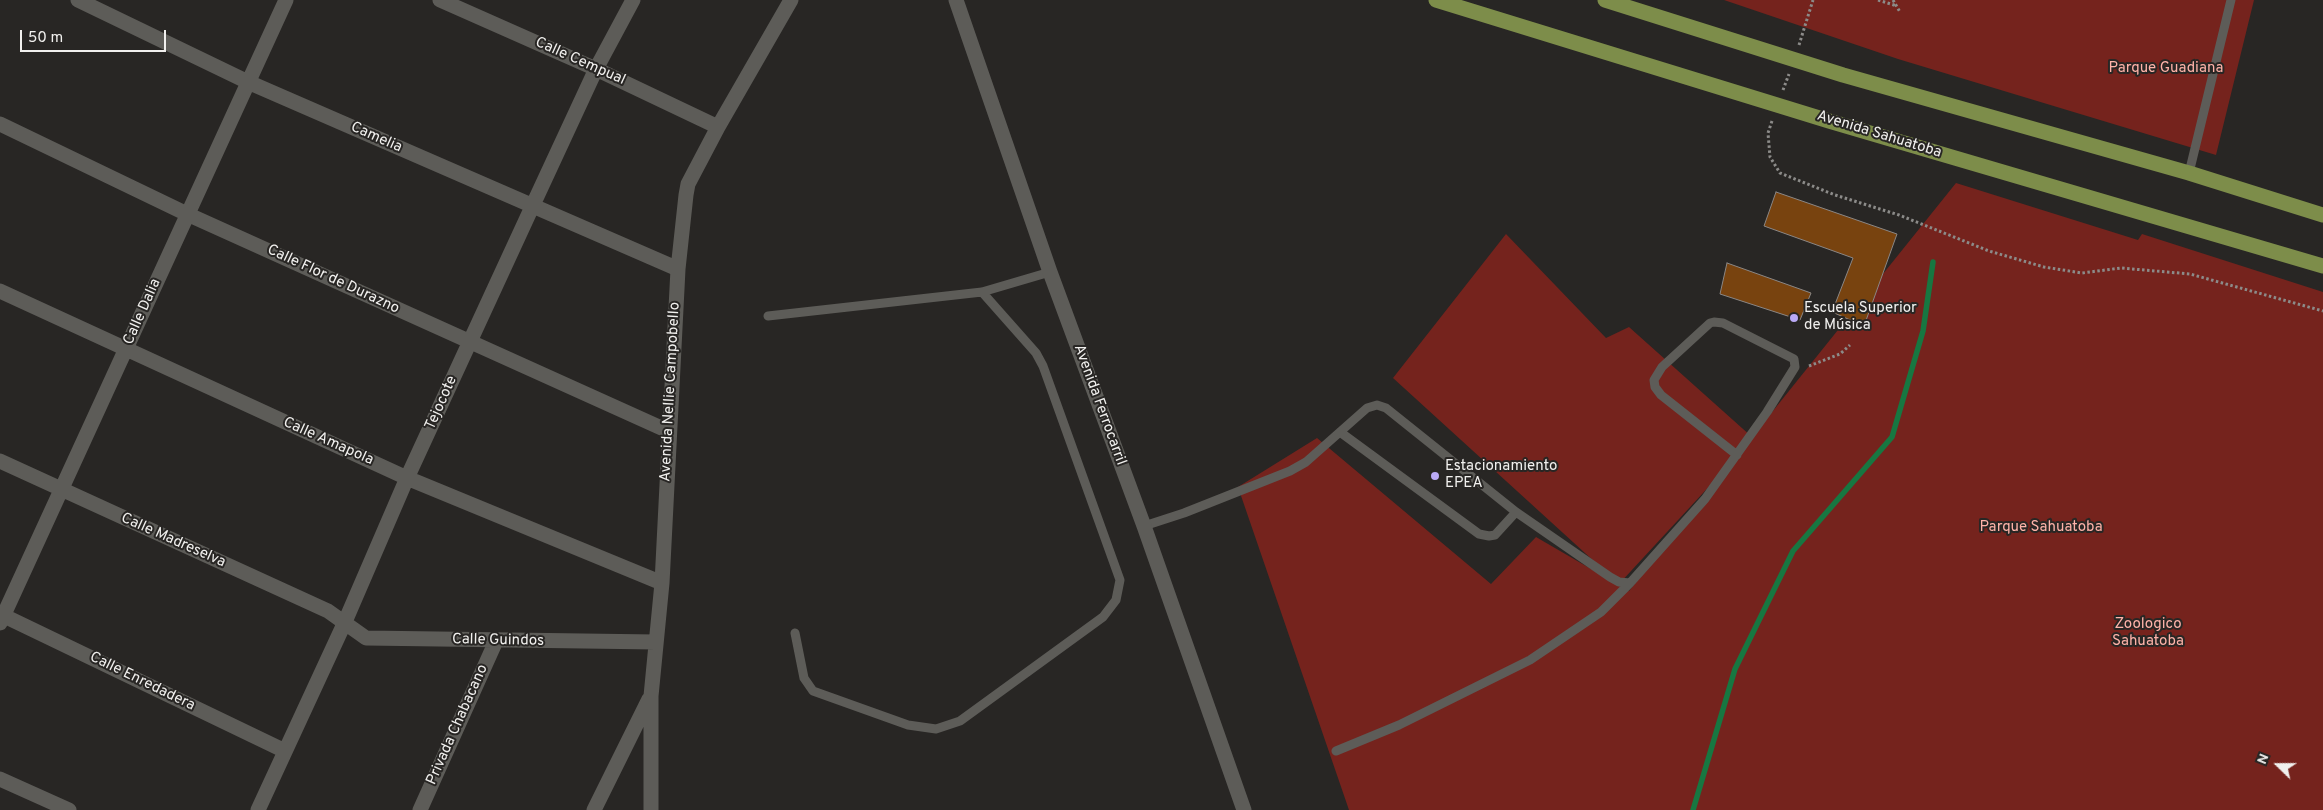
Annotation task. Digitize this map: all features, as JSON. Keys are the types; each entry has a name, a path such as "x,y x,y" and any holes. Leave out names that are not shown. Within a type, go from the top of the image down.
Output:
{"main road":[{"name":"Avenida Sahuatoba","path":"1436,0 1829,121 2323,266"},
{"path":"1605,0 1843,75 2189,173 2323,215"}],"street":[{"name":"Camelia","path":"78,0 248,82 678,269"},
{"name":"Calle Dalia","path":"1,618 62,490 286,0"},
{"name":"Calle Cempual","path":"440,0 596,69 718,127"},
{"name":"Tejocote","path":"258,810 344,624 407,478 469,343 596,69 633,0"},
{"name":"Avenida Nellie Campobello","path":"651,810 651,696 662,583 668,431 678,269 688,184 718,127 791,0"},
{"name":"Avenida Ferrocarril","path":"956,0 1050,272 1144,526 1244,810"},
{"name":"Calle Flor de Durazno","path":"0,124 187,214 469,343 668,431"},
{"name":"Calle Amapola","path":"0,291 407,478 662,583"},
{"name":"Calle Madreselva","path":"0,461 328,611 344,624"},
{"name":"Calle Enredadera","path":"1,618 285,751"},
{"name":"Calle Guindos","path":"344,624 366,638 656,642"},
{"name":"Privada Chabacano","path":"420,810 496,641"},
{"path":"594,810 651,696"},
{"path":"0,779 69,810"}],"lane":[{"path":"2189,173 2231,0"},
{"path":"768,316 982,292 1050,272"},
{"path":"795,633 804,678 813,691 908,725 936,728 960,721 1103,617 1116,600 1120,580 1043,366 1036,353 982,292"},
{"path":"1336,751 1399,725 1530,660 1601,612 1630,583 1705,499 1737,455 1767,412 1796,367 1794,358 1723,323 1714,322 1710,323 1662,367 1654,380 1655,387 1662,395 1737,455"},
{"path":"1144,526 1184,513 1290,471 1306,462 1367,408 1377,405 1386,408 1516,512 1610,577 1619,582 1630,583"},
{"path":"1340,432 1479,534 1496,535 1516,512"}],"path":[{"path":"1796,54 1813,0"},
{"path":"1878,0 1897,6"},
{"path":"1893,0 1900,12"},
{"path":"1780,98 1790,72"},
{"path":"1774,115 1768,133 1770,157 1780,173 1835,195 1900,215 1989,251 2044,267 2082,273 2121,268 2190,274 2323,312"}],"green space":[{"name":"Parque Guadiana","path":"1724,0 2254,0 2216,155 1898,59"},
{"name":"Parque Sahuatoba","path":"1956,183 2138,240 2142,234 2323,292 2323,810 1349,810 1238,487 1317,438 1491,584 1536,537 1629,591 1739,454 1619,584 1393,378 1506,234 1606,338 1629,327 1752,437"}],"building":[{"name":"Escuela Superior de Música","path":"1776,192 1897,234 1864,326 1832,312 1853,258 1764,226"},
{"name":"Escuela Superior de Música","path":"1727,263 1811,293 1800,320 1720,294"}],"waterway":[{"path":"1693,810 1735,669 1793,551 1892,437 1923,331 1933,262"}],"place":[{"name":"Escuela Superior de Música","path":"1794,318"},
{"name":"Estacionamiento EPEA","path":"1435,476"}],"park label":[{"name":"Zoologico Sahuatoba","path":"2148,634"}]}
